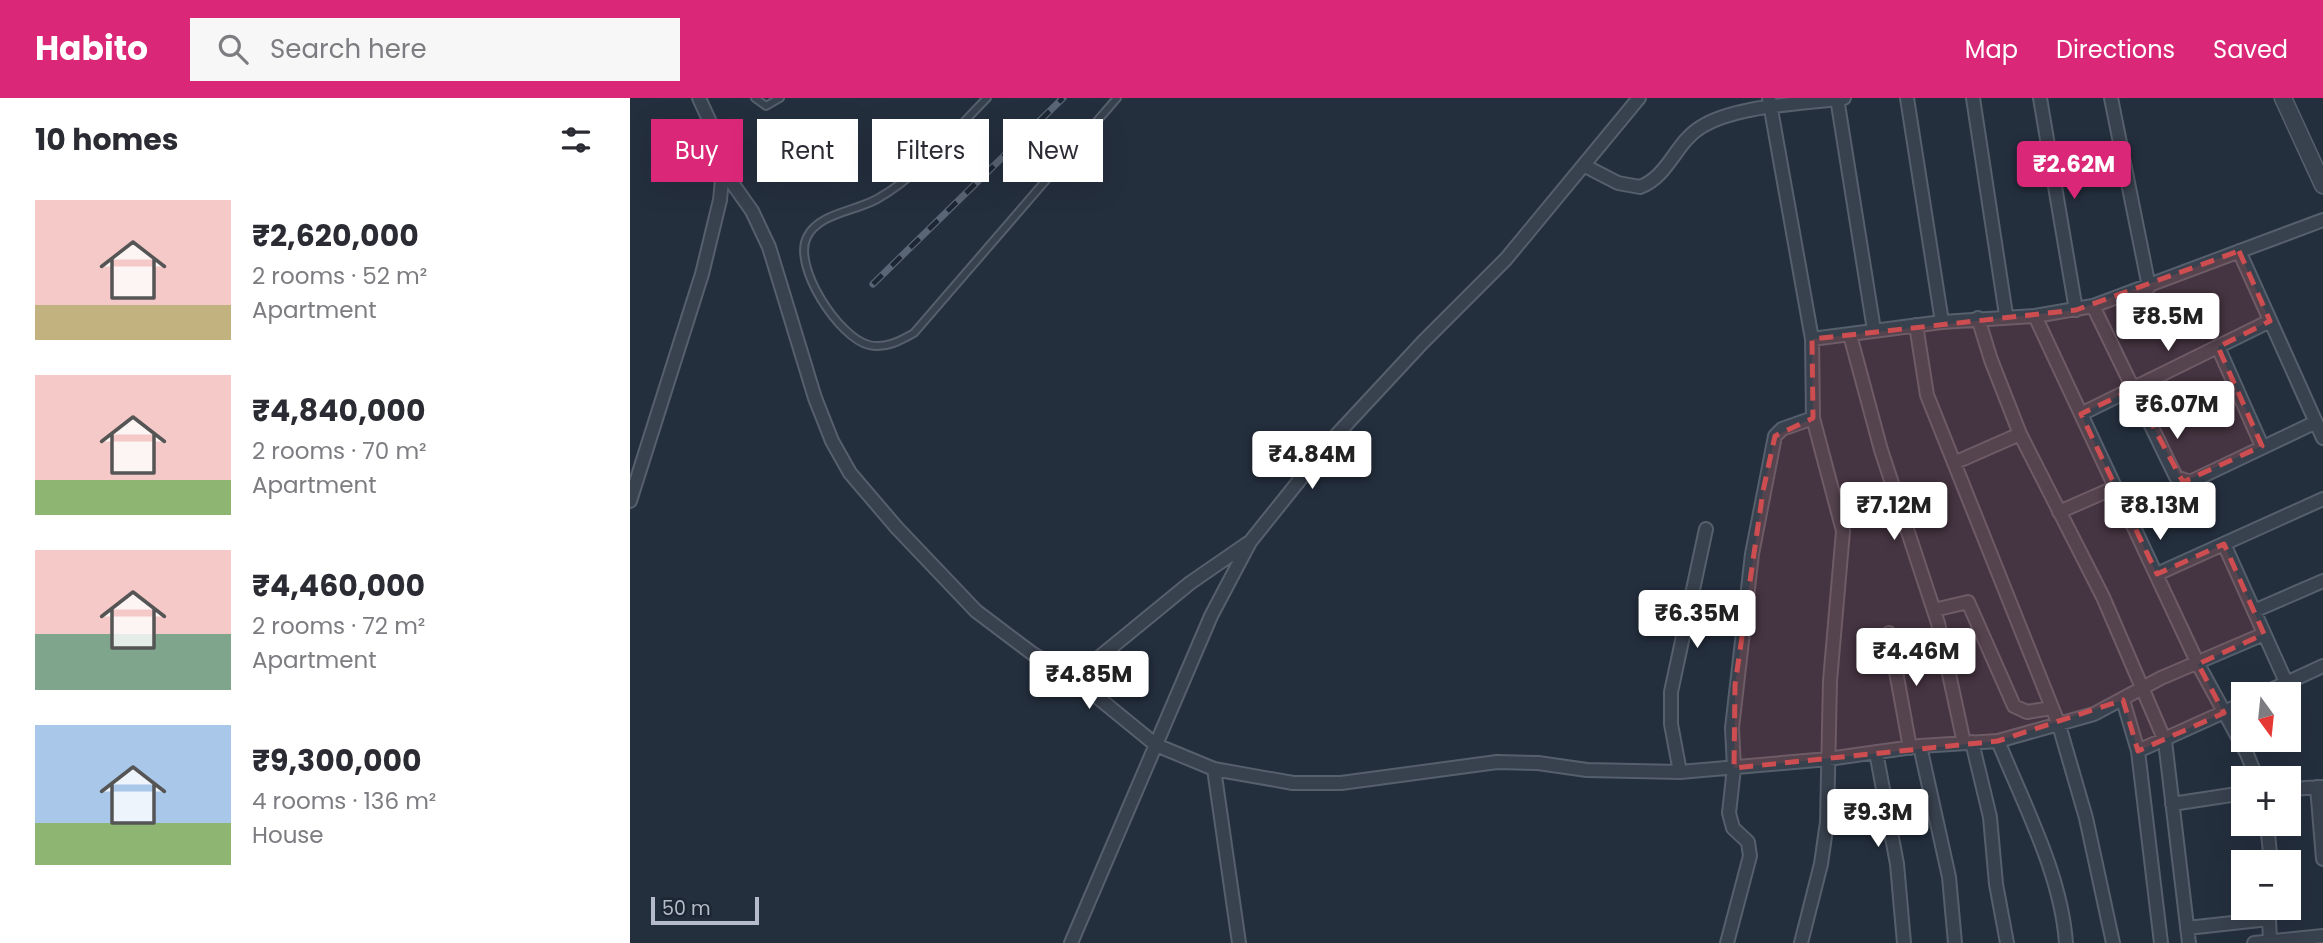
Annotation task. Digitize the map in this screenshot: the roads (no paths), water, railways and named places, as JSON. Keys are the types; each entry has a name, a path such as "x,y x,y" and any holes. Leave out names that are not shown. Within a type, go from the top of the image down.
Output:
{"street":[{"path":"699,98 709,119"},
{"path":"1071,943 1211,616 1250,542 1330,442 1423,342 1506,259 1639,98"},
{"path":"1585,166 1618,183 1640,187 1660,175 1684,140 1703,126 1770,103 1839,98 1874,330"},
{"path":"1907,98 1942,322"},
{"path":"1973,98 2006,315"},
{"path":"2040,98 2076,310"},
{"path":"2111,98 2149,287"},
{"path":"2283,98 2323,185"},
{"path":"1770,103 1812,339 1814,418 1843,531 1830,681 1827,822 1821,864 1801,943"},
{"path":"630,501 702,274 722,182"},
{"path":"731,182 752,211 769,247 814,398 832,441 850,473 897,528 976,611 1034,654 1074,678 1156,745 1213,769 1293,783 1341,783 1497,762 1538,763 1587,771 1680,772 1998,741 2059,725 2123,700 2264,634"},
{"path":"1812,339 1916,324 2006,315 2035,316 2076,310 2149,287 2323,220"},
{"path":"2239,251 2323,439"},
{"path":"2093,306 2176,477 2183,482 2190,482 2316,422"},
{"path":"2035,316 2198,664 2250,766"},
{"path":"1978,318 1991,360 2020,433 2103,597 2165,741 2189,943"},
{"path":"2081,414 2270,321"},
{"path":"1916,324 1927,395 2059,725 2086,818 2113,943"},
{"path":"1850,335 1881,450 1934,610 1990,817 1996,884 2007,943"},
{"path":"2218,347 2262,446"},
{"path":"1727,943 1750,856 1746,837 1730,823 1734,768 1732,728 1744,612 1772,446 1782,429 1814,418"},
{"path":"1954,463 2020,433"},
{"path":"2059,512 2116,487"},
{"path":"2157,574 2323,499"},
{"path":"1680,772 1671,724 1671,692 1706,529"},
{"path":"1074,678 1190,583 1250,542"},
{"path":"2224,544 2286,682 2323,666"},
{"path":"2254,611 2323,581"},
{"path":"1934,610 1968,603 2014,706 2027,712 2052,708"},
{"path":"1889,633 1949,877 1955,943"},
{"path":"2123,700 2138,751 2161,943"},
{"path":"2138,751 2231,710"},
{"path":"1998,741 2055,888 2064,922 2066,943"},
{"path":"1876,752 1897,864 1904,943"},
{"path":"1213,769 1239,943"},
{"path":"2301,788 2320,787 2323,859"},
{"path":"2172,804 2231,795"},
{"path":"2187,928 2235,920"},
{"path":"2270,941 2271,920"},
{"path":"2254,943 2323,936"}],"lane":[{"path":"755,98 766,106 780,98"},
{"path":"987,98 895,188 874,201 818,225 807,237 806,266 829,312 846,332 869,345 893,344 914,333 999,239 1117,98"}],"railway":[{"path":"873,284 1063,98"}]}
